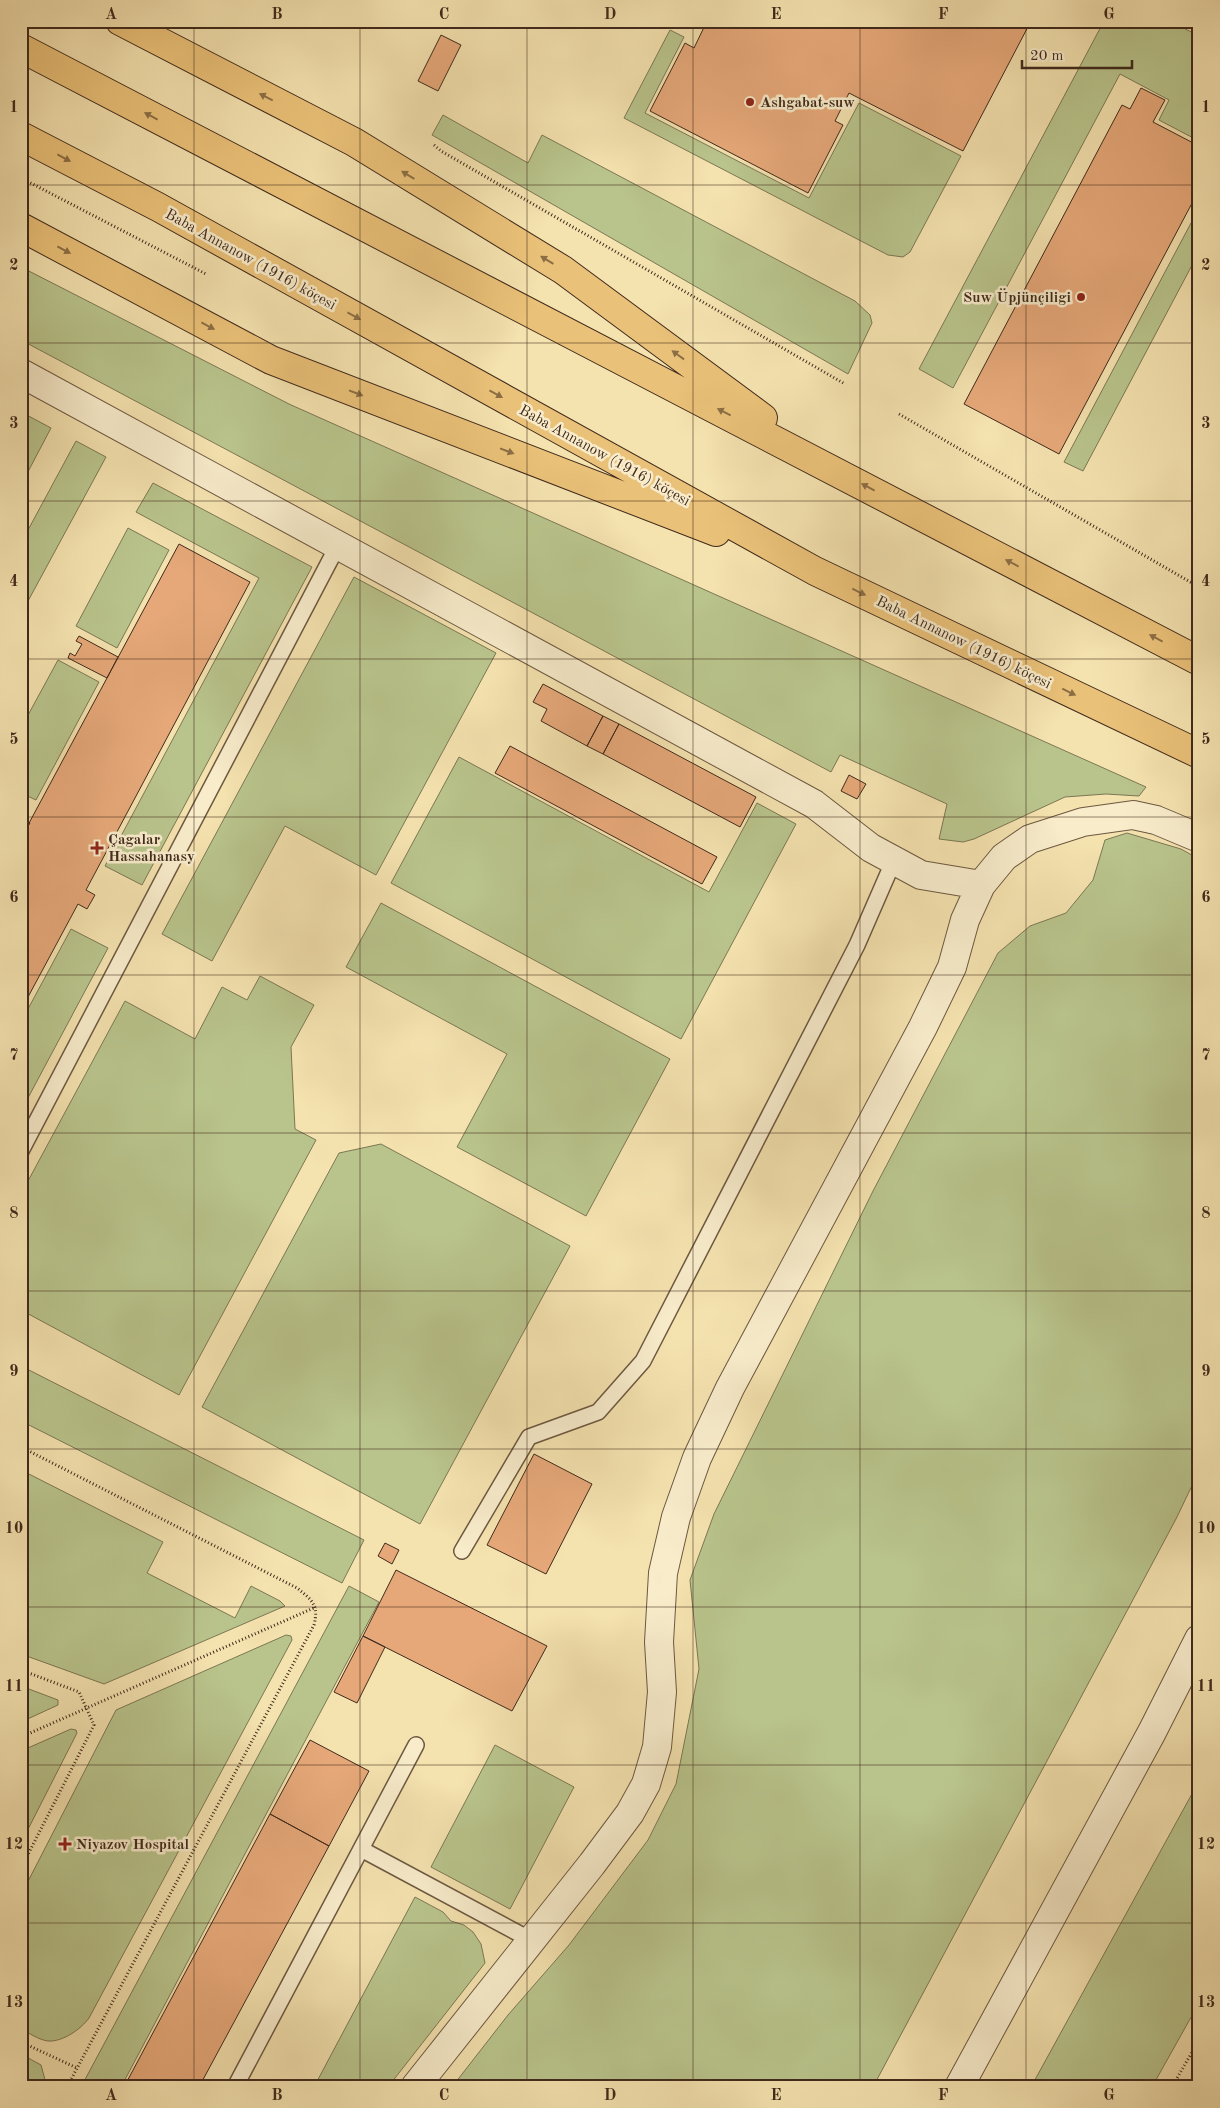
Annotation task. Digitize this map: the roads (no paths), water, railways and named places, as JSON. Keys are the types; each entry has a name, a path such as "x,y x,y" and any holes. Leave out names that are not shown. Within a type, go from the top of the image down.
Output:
{"main road":[{"path":"120,21 354,142 562,270 830,468"},
{"path":"21,48 1199,661"},
{"name":"Baba Annanow (1916) köçesi","path":"21,136 158,208 815,571 1199,754"},
{"path":"21,227 271,360 815,571"}],"street":[{"path":"21,373 814,804 871,848 921,875 981,885"},
{"path":"415,2087 630,1813 646,1784 657,1747 662,1692 659,1642 663,1573 676,1517 696,1458 730,1388 923,1027 952,967 965,920 981,885 1004,857 1030,839 1083,822 1133,815 1156,820 1199,838"},
{"path":"959,2087 1152,1732 1199,1639"}],"lane":[{"path":"21,1151 338,545"},
{"path":"462,1551 529,1437 598,1412 643,1361 857,945 894,860"},
{"path":"235,2087 416,1745"},
{"path":"360,1849 531,1940"}],"place":[{"name":"Ashgabat-suw","path":"750,102"},
{"name":"Suw Üpjünçiligi","path":"1081,297"},
{"name":"Çagalar Hassahanasy","path":"97,848"},
{"name":"Niyazov Hospital","path":"65,1844"}]}
